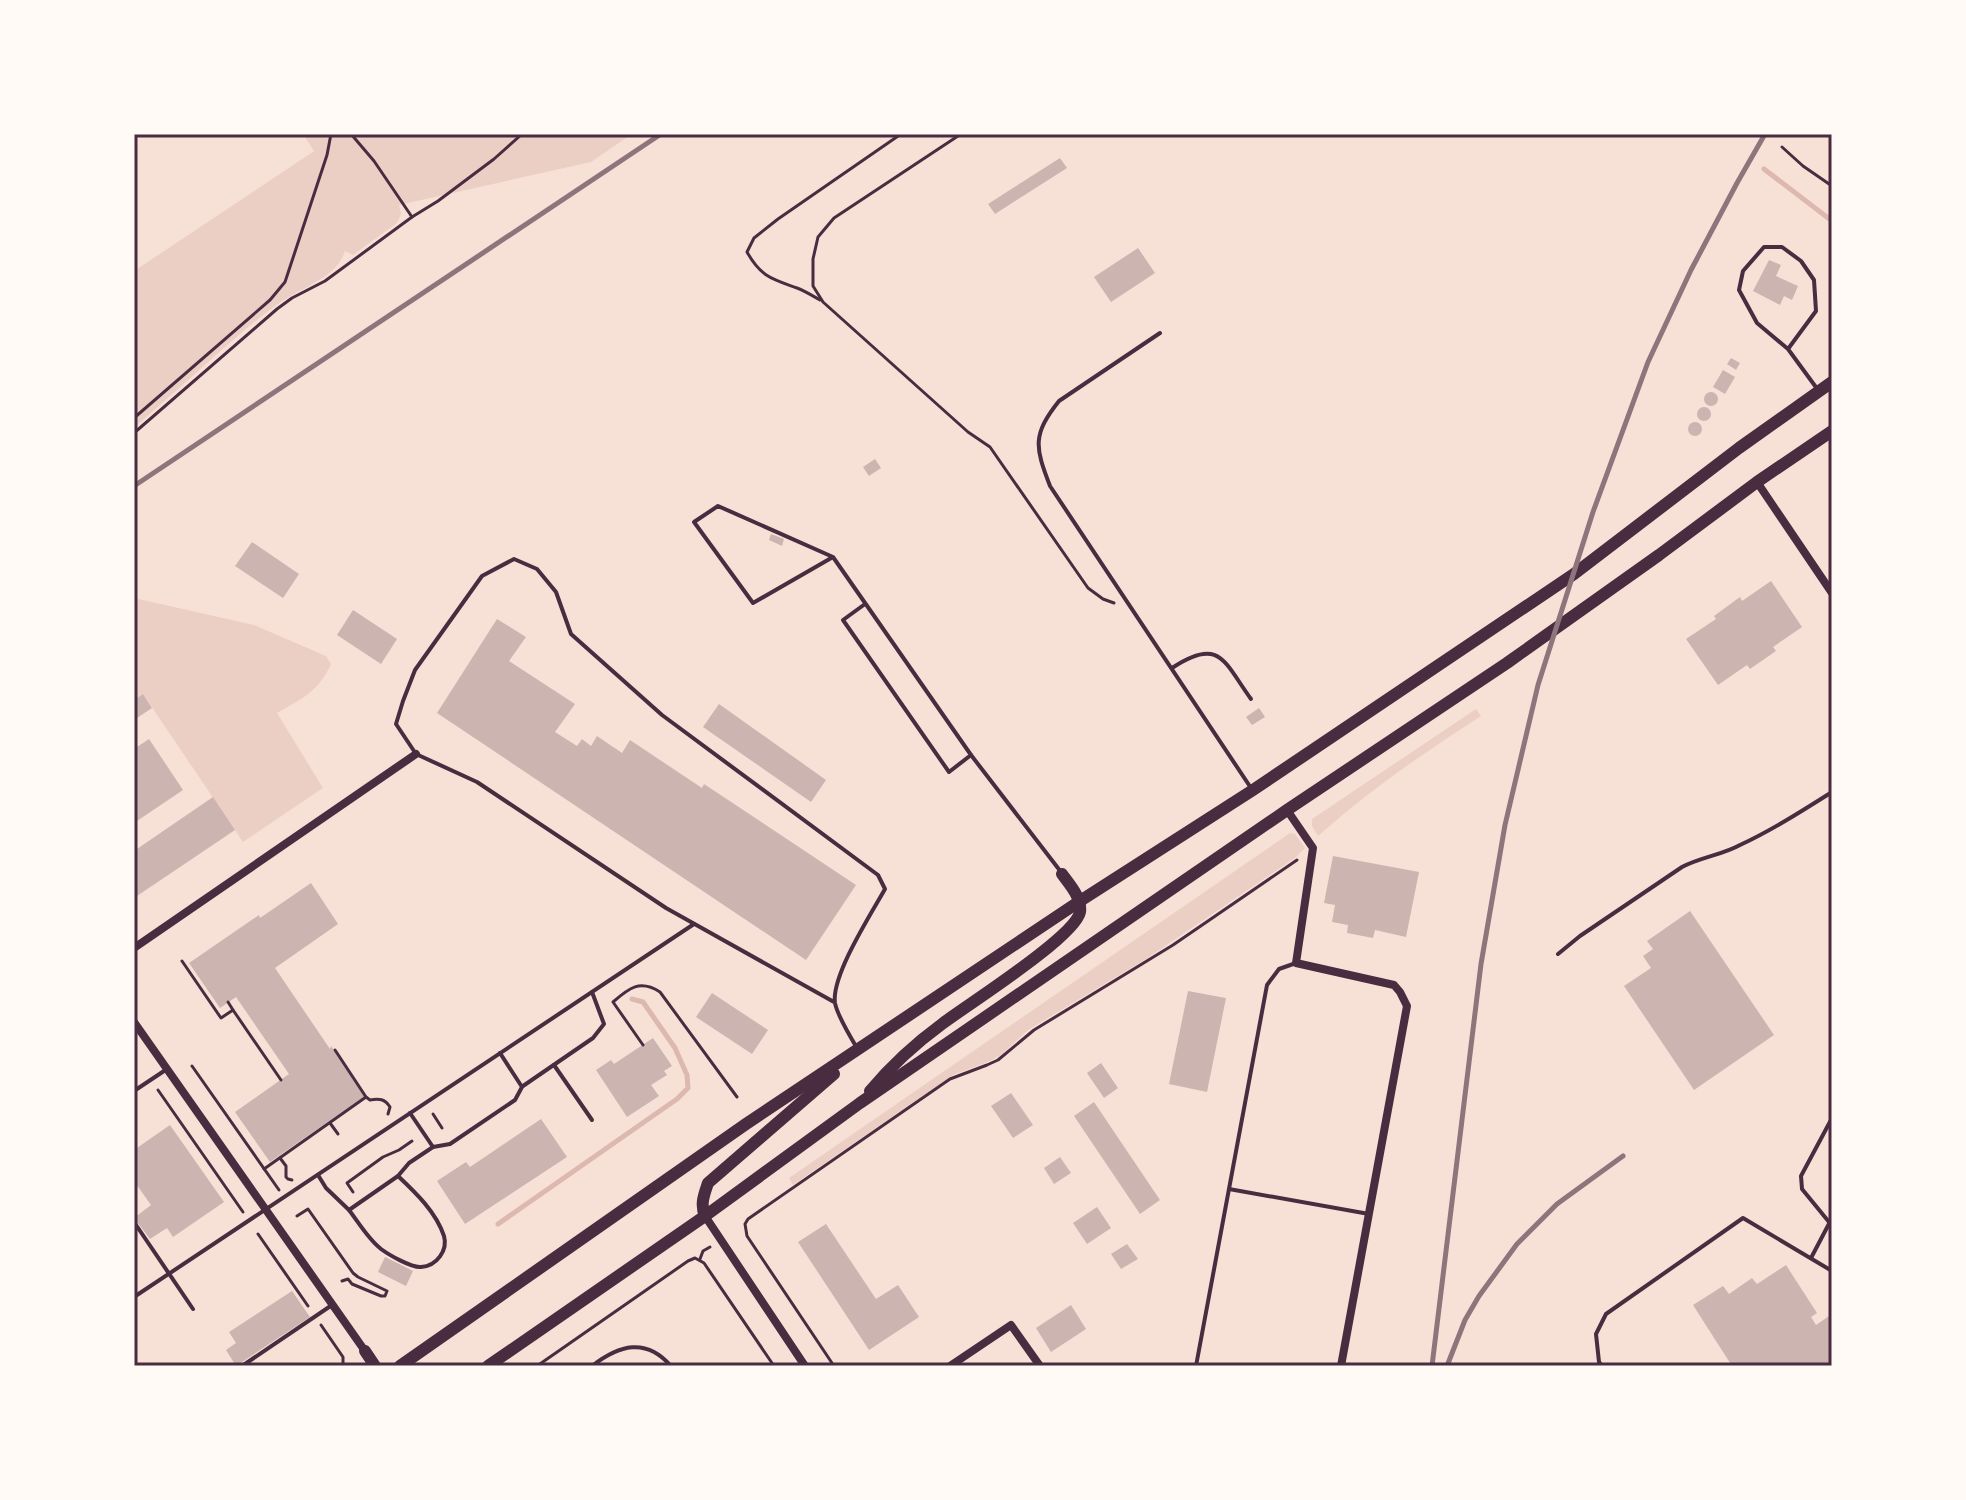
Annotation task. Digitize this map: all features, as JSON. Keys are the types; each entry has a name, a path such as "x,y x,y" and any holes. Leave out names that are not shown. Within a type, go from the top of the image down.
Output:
{"main road":[{"path":"400,1366 746,1124 1574,574 1739,448 1832,382"},
{"path":"488,1366 705,1216 860,1103 1507,663 1832,431"},
{"path":"860,1103 881,1078 932,1032 1071,929 1080,913 1080,901 1062,874"},
{"path":"705,1216 702,1201 708,1183 876,1039"},
{"path":"365,1351 375,1366"}],"street":[{"path":"1757,482 1832,593"},
{"path":"134,948 416,754"},
{"path":"1287,810 1313,848 1296,963 1394,985 1407,1006 1341,1366"},
{"path":"134,1022 365,1351"},
{"path":"705,1216 805,1366"},
{"path":"950,1366 1011,1325 1040,1366"}],"lane":[{"path":"1788,349 1816,311 1814,280 1801,261 1782,247 1764,247 1743,271 1739,290 1757,323 1788,349 1819,392"},
{"path":"1160,333 1059,401 1039,432 1038,450 1050,486 1253,790"},
{"path":"833,557 753,603 694,522 718,506 833,557 971,755 1062,874"},
{"path":"834,1002 840,971 885,889 878,875 662,715 571,634 556,592 537,569 514,559 482,576 415,670 403,701 396,724 416,754 477,782 666,908 834,1002 859,1050"},
{"path":"865,604 843,620 949,772 971,755"},
{"path":"1172,668 1190,656 1203,652 1215,654 1223,659 1251,699"},
{"path":"1558,954 1682,867 1696,859 1738,847 1832,792"},
{"path":"134,1297 694,924"},
{"path":"1196,1366 1267,985 1279,969 1296,963"},
{"path":"349,1210 433,1147 450,1144 515,1100 522,1087 593,1038 604,1024 592,992"},
{"path":"500,1053 522,1087"},
{"path":"554,1065 592,1120"},
{"path":"134,1091 167,1069"},
{"path":"410,1113 433,1147"},
{"path":"1811,1259 1831,1220 1802,1189 1801,1176 1832,1118"},
{"path":"318,1175 382,1250 420,1268 439,1258 445,1249 445,1239 419,1196 398,1176"},
{"path":"1229,1189 1369,1214"},
{"path":"1602,1366 1596,1334 1606,1314 1743,1218 1832,1271"},
{"path":"134,1222 193,1309"},
{"path":"242,1366 332,1305"},
{"path":"592,1366 615,1351 642,1347 664,1358 671,1366"}],"path":[{"path":"134,418 270,300 285,282 327,155 331,134"},
{"path":"351,134 374,161 412,217"},
{"path":"134,433 292,298 325,281 438,201 522,134"},
{"path":"901,134 778,219 754,238 747,252 755,266 770,278 798,288 823,302 968,432 990,447 1088,588 1103,599 1132,609"},
{"path":"823,302 813,286 813,259 818,237 834,218 961,134"},
{"path":"1782,147 1832,186"},
{"path":"834,1366 747,1236 745,1224 748,1219 950,1079 998,1060 1034,1030 1173,945 1298,859"},
{"path":"182,961 221,1018 233,1010"},
{"path":"643,1045 613,1002 615,996 642,985 660,992 737,1097"},
{"path":"228,1002 281,1080"},
{"path":"335,1050 366,1097 388,1103 388,1115"},
{"path":"192,1066 279,1190"},
{"path":"158,1090 243,1212"},
{"path":"264,1169 366,1097"},
{"path":"433,1114 442,1128"},
{"path":"430,1127 438,1122"},
{"path":"330,1123 338,1134"},
{"path":"356,1196 347,1183 412,1141"},
{"path":"280,1158 286,1166 286,1177 292,1180"},
{"path":"297,1216 308,1209 358,1277 387,1291 385,1296 381,1296 352,1284 348,1279 342,1281"},
{"path":"258,1234 313,1313"},
{"path":"700,1259 703,1251"},
{"path":"537,1366 695,1258 704,1263 774,1366"},
{"path":"319,1322 343,1357 343,1366"}],"shaded area":[{"path":"303,134 632,134 591,162 399,205 401,214 397,223 353,255 345,251 328,274 258,319 134,428 134,271 314,151"},
{"path":"134,598 254,625 326,656 331,664 315,688 277,713 323,788 243,842 143,694 134,700"},
{"path":"1476,709 1481,716 1397,773 1318,836 1312,819"},
{"path":"1290,833 1295,834 1305,848 1295,858 1146,959 1028,1030 1002,1054 953,1075 793,1185 789,1178"}],"building":[{"path":"1060,158 1067,168 995,214 988,204"},
{"path":"1138,248 1155,273 1111,302 1094,277"},
{"path":"1769,260 1781,265 1776,276 1798,286 1792,300 1784,296 1780,305 1753,291"},
{"path":"1731,358 1740,363 1736,370 1727,364"},
{"path":"1723,370 1735,377 1725,394 1713,387"},
{"path":"1711,392 1718,399 1711,406 1704,399"},
{"path":"1704,407 1711,414 1704,421 1697,414"},
{"path":"1695,422 1702,429 1695,436 1688,429"},
{"path":"875,459 881,468 869,476 863,467"},
{"path":"771,534 784,539 782,546 769,540"},
{"path":"252,542 299,574 283,598 235,566"},
{"path":"1771,581 1802,627 1773,647 1776,651 1750,669 1747,665 1718,685 1686,639 1716,619 1714,616 1740,597 1742,601"},
{"path":"353,610 397,639 381,664 337,635"},
{"path":"497,619 526,637 509,661 575,704 555,732 577,746 582,739 591,746 597,736 622,753 630,740 702,788 704,784 856,885 806,960 437,713"},
{"path":"143,694 152,708 134,720 134,700"},
{"path":"719,704 826,780 811,802 703,727"},
{"path":"1259,708 1265,717 1252,725 1246,717"},
{"path":"149,739 183,790 134,823 134,749"},
{"path":"213,797 235,830 134,898 134,851"},
{"path":"1333,856 1419,872 1406,937 1375,930 1373,938 1347,933 1348,925 1332,922 1335,905 1324,903"},
{"path":"311,883 338,924 275,968 365,1096 270,1162 235,1112 289,1074 236,997 220,1008 189,963"},
{"path":"1690,911 1774,1035 1694,1090 1624,986 1651,968 1643,956 1653,949 1647,941"},
{"path":"1188,991 1226,998 1207,1092 1169,1084"},
{"path":"712,993 768,1030 752,1054 696,1017"},
{"path":"653,1038 672,1066 664,1071 667,1075 651,1085 659,1096 627,1117 596,1070 611,1060 614,1064"},
{"path":"1101,1063 1118,1088 1104,1098 1087,1073"},
{"path":"1011,1093 1033,1125 1013,1138 991,1106"},
{"path":"1094,1102 1160,1200 1140,1214 1074,1116"},
{"path":"541,1119 567,1157 465,1224 437,1181 466,1162 470,1167"},
{"path":"170,1125 224,1202 173,1237 167,1228 150,1239 134,1218 151,1205 134,1181 134,1150"},
{"path":"1060,1157 1071,1173 1054,1184 1044,1168"},
{"path":"1097,1207 1111,1228 1087,1244 1073,1223"},
{"path":"826,1224 876,1299 898,1285 919,1317 869,1350 798,1242"},
{"path":"1127,1244 1138,1259 1121,1269 1111,1254"},
{"path":"385,1257 413,1271 406,1286 378,1272"},
{"path":"1786,1265 1817,1313 1811,1317 1816,1325 1832,1314 1832,1366 1732,1366 1693,1305 1723,1286 1729,1294 1752,1278 1757,1284"},
{"path":"292,1291 310,1317 236,1366 226,1350 236,1343 229,1332"},
{"path":"1071,1305 1086,1329 1051,1352 1036,1328"}],"waterway":[{"path":"1764,169 1832,221"},
{"path":"498,1224 677,1099 688,1088 687,1075 675,1048 643,1002 632,999"}],"railway":[{"path":"134,486 661,134"},
{"path":"1432,1366 1481,964 1505,825 1538,685 1593,512 1648,362 1691,270 1765,134"},
{"path":"1447,1366 1465,1320 1517,1244 1557,1204 1623,1156"}]}
